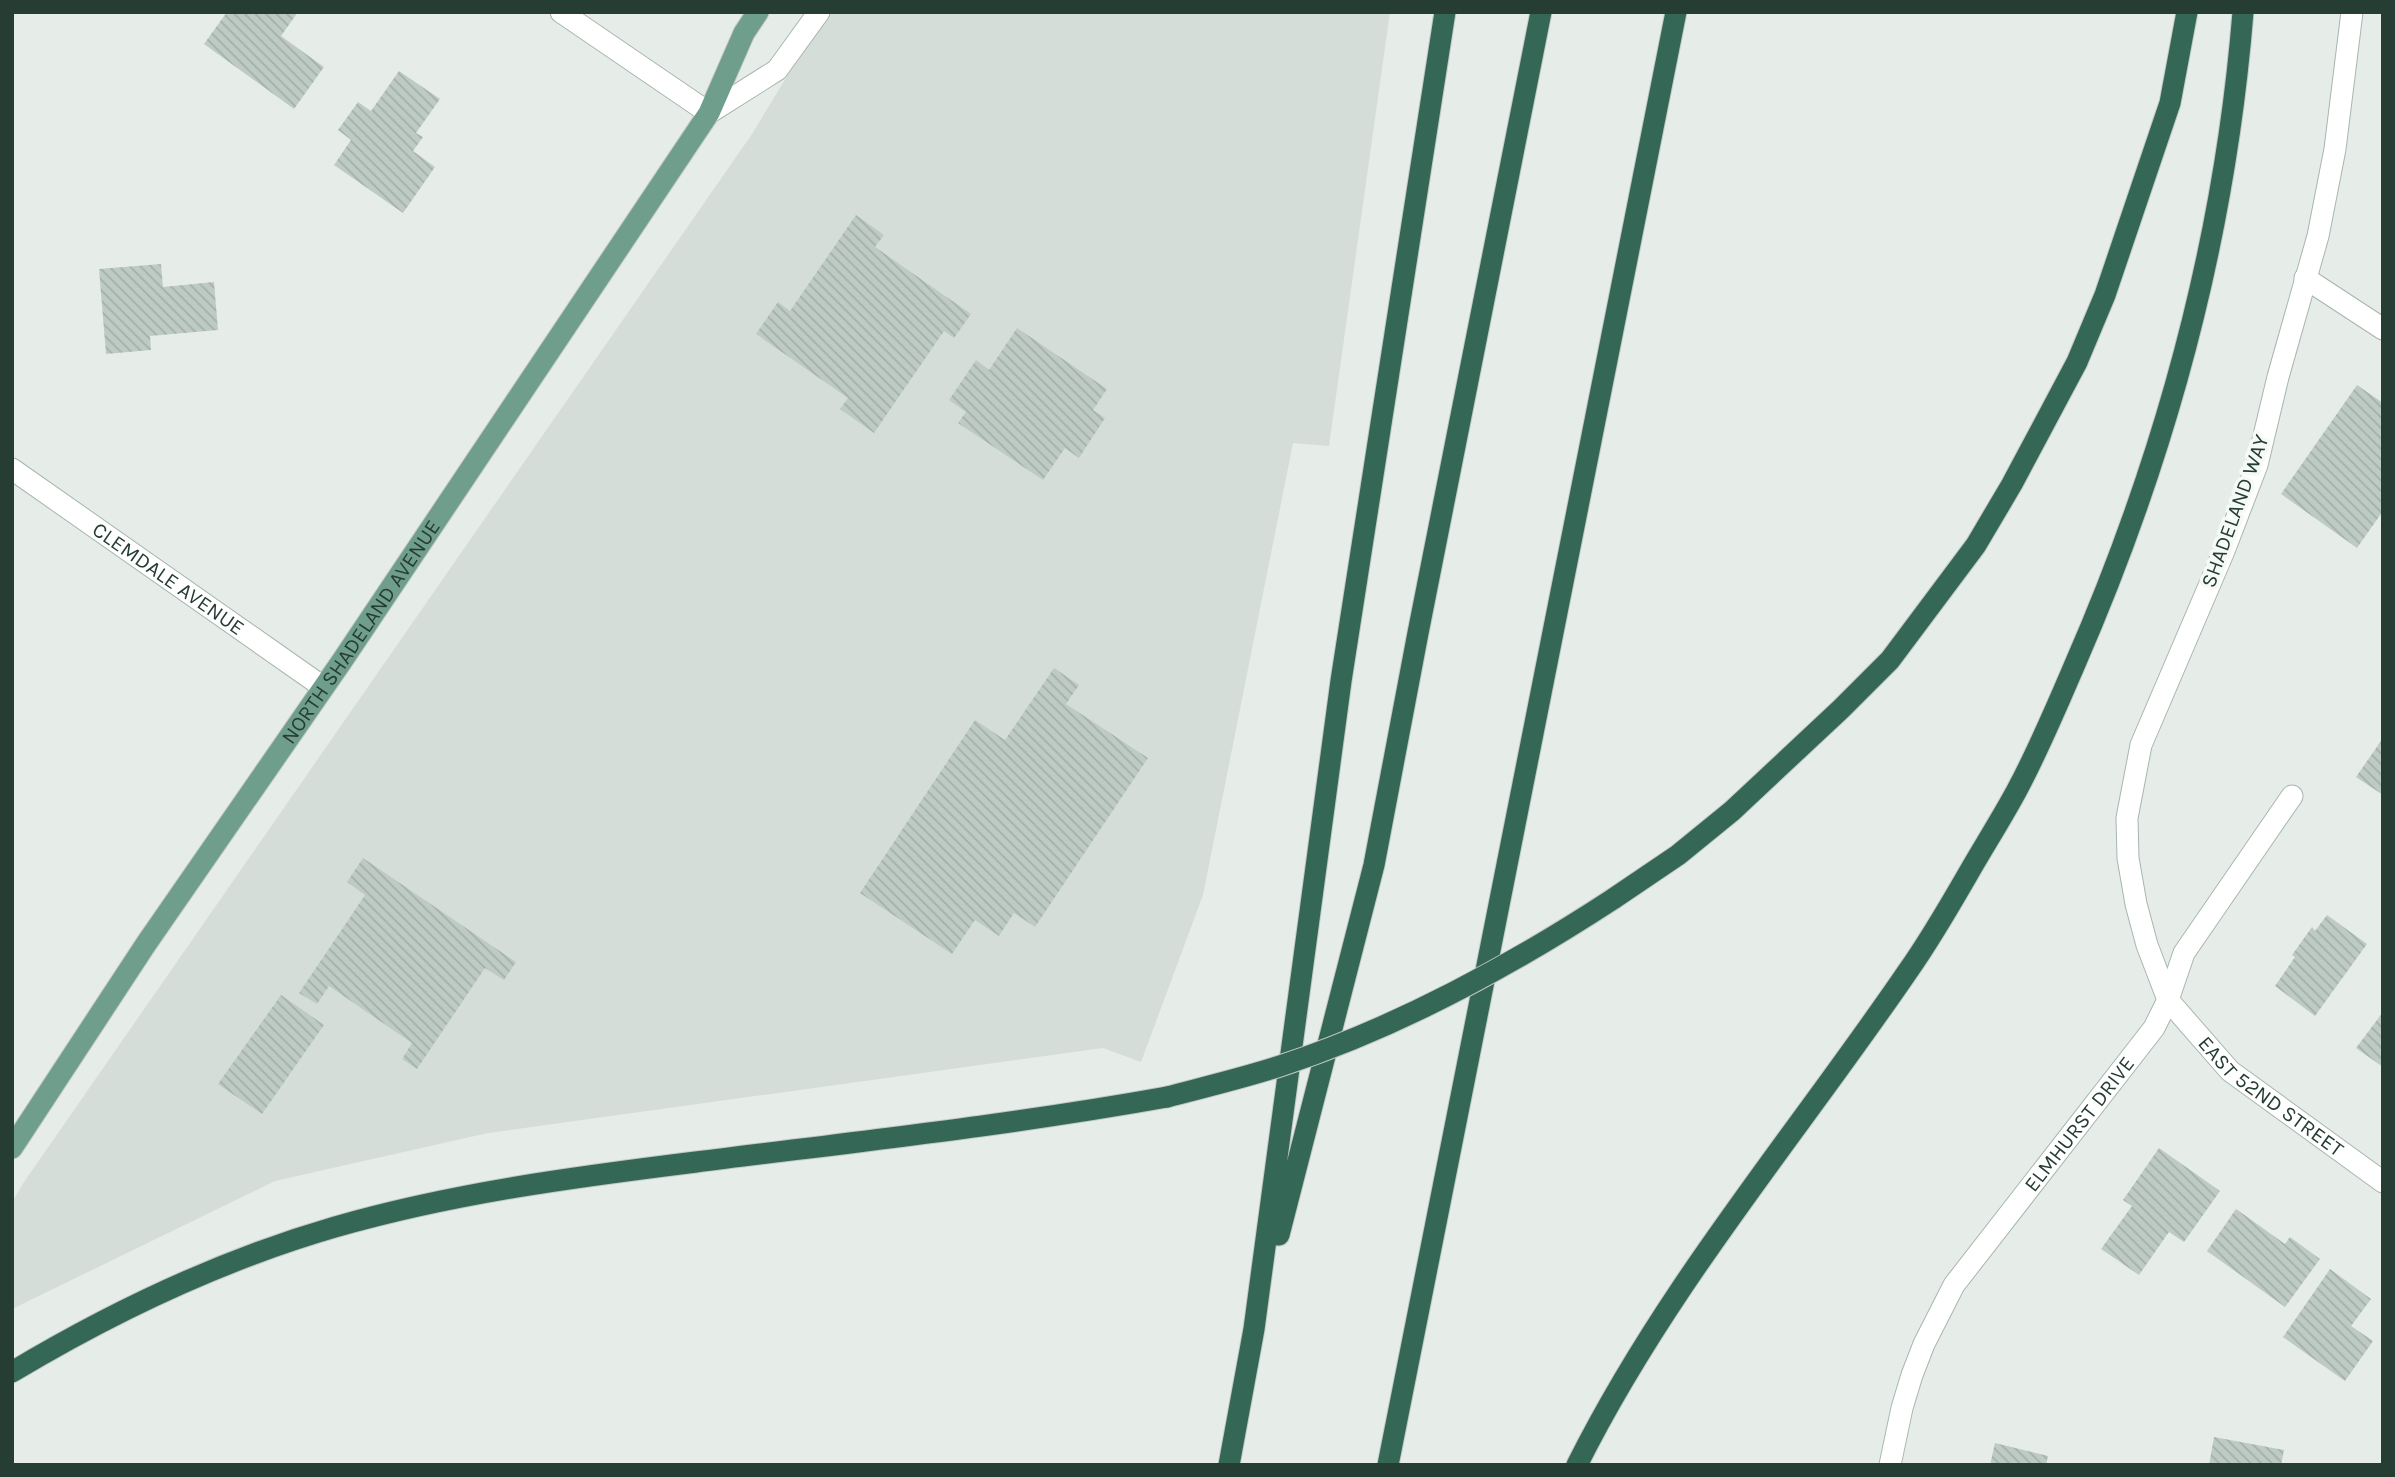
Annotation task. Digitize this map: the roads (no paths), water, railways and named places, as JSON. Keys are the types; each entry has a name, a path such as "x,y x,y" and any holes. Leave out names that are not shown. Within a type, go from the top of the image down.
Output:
{"highway":[{"path":"1229,1465 1254,1329 1341,681 1445,12"},
{"path":"1254,1329 1374,865 1541,12"},
{"path":"1388,1465 1676,12"},
{"path":"12,1372 94,1324 143,1300 204,1274 334,1227 411,1207 578,1177 1072,1115 1167,1097 1279,1067 1387,1025 1474,984 1560,934 1678,855 1732,811 1890,660 1976,545 2077,362 2105,295 2170,103 2187,12"},
{"path":"1577,1465 1660,1321 1698,1262 1909,970 2018,788 2050,721 2107,589 2145,484 2205,275 2237,87 2243,12"}],"main road":[{"name":"NORTH SHADELAND AVENUE","path":"12,1148 146,944 323,687 709,113 744,33 758,12"}],"street":[{"path":"561,12 709,113"},
{"name":"NORTH SHADELAND AVENUE","path":"709,113 776,71 818,12"},
{"name":"SHADELAND WAY","path":"2168,1000 2147,945 2136,904 2128,858 2127,818 2131,788 2141,745 2214,575 2257,465 2318,236 2335,149 2352,12"},
{"path":"2305,278 2383,328"},
{"name":"CLEMDALE AVENUE","path":"12,469 323,687"},
{"name":"ELMHURST DRIVE","path":"1890,1465 1912,1375 1924,1344 1954,1285 2154,1028 2168,1000 2184,953 2292,796"},
{"name":"EAST 52ND STREET","path":"2168,1000 2230,1071 2383,1182"}]}
